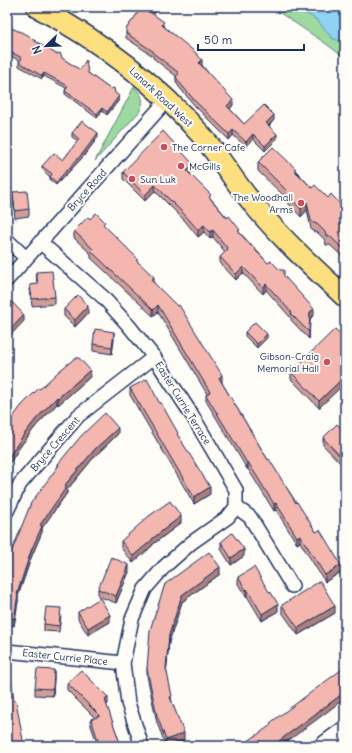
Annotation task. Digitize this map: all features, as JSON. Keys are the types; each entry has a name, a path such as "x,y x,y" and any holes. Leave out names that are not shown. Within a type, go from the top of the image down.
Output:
{"main road":[{"name":"Lanark Road West","path":"37,7 80,32 146,80 202,137 249,200 265,218 287,242 345,298"}],"street":[{"name":"Bryce Road","path":"7,280 167,100"},
{"path":"7,240 26,258"},
{"name":"Easter Currie Terrace","path":"40,242 103,297 154,357 192,415 236,490 236,506"},
{"name":"Bryce Crescent","path":"7,511 20,484 78,416 154,357"},
{"path":"142,746 128,703 123,663 132,619 145,589 164,567 191,543 228,517 236,506 250,517 292,586"},
{"name":"Easter Currie Place","path":"7,651 123,663"},
{"path":"322,746 345,729"}],"green space":[{"path":"271,7 345,7 345,58 325,43"},
{"path":"134,87 142,99 142,105 139,112 95,161"}],"water":[{"path":"295,7 345,7 345,43 332,38 317,20"}],"building":[{"path":"137,7 155,7 150,12 164,22 162,25 195,52 202,60 199,63 233,100 227,106 244,124 264,105 274,115 266,123 277,134 265,146 253,134 246,142 233,130 229,134 195,101 179,82 176,77 179,73 153,53 154,52 126,33 128,31 126,29 140,10"},
{"path":"7,26 28,35 56,54 60,53 62,58 80,70 86,60 88,73 110,89 114,88 115,93 119,96 107,112 102,108 97,114 65,91 68,86 44,73 42,76 19,62 22,58 7,50"},
{"path":"82,121 98,133 83,153 56,182 50,177 52,174 42,166 54,153 63,160 79,139 72,133"},
{"path":"163,131 193,164 187,171 211,195 209,197 227,218 229,216 240,230 238,231 268,263 271,261 280,270 284,270 284,276 314,309 310,312 309,332 291,314 292,313 266,284 263,287 243,267 236,274 220,257 228,249 213,230 210,232 204,225 198,230 155,185 145,195 123,172"},
{"path":"273,147 296,169 294,170 312,188 315,185 328,198 331,194 345,210 345,251 330,236 326,236 325,232 317,224 311,221 307,202 301,209 286,193 287,191 258,162"},
{"path":"27,191 29,209 15,211 13,192"},
{"path":"96,213 105,222 103,224 154,277 151,280 177,306 179,305 222,375 219,378 268,460 269,459 316,532 320,530 341,565 325,575 300,535 297,537 276,503 274,504 248,462 247,463 206,395 210,392 158,305 153,310 91,251 93,249 74,231 88,217 90,219"},
{"path":"52,271 55,297 32,299 30,285 38,284 36,272"},
{"path":"78,295 88,306 75,320 64,309"},
{"path":"11,301 24,315 7,333 7,305"},
{"path":"255,322 267,334 257,344 245,332"},
{"path":"95,329 114,332 112,347 93,344"},
{"name":"Gibson-Craig Memorial Hall","path":"335,329 345,338 345,376 319,401 291,372"},
{"path":"75,358 79,358 90,370 58,398 57,397 36,419 7,460 7,425 22,405 39,388 40,389"},
{"path":"147,379 178,433 177,434 210,487 194,497 130,388"},
{"path":"105,413 118,428 95,449 65,485 67,486 40,525 42,526 31,551 17,594 14,619 7,618 7,563 31,503 59,465 58,464 81,436"},
{"path":"337,424 345,432 345,461 323,438"},
{"path":"170,501 181,516 133,556 121,541 149,516"},
{"path":"232,533 244,549 231,558 221,542"},
{"path":"209,552 220,567 182,595 169,635 166,668 172,696 170,697 184,733 166,740 157,716 147,669 150,630 165,584"},
{"path":"111,557 129,565 116,596 98,589"},
{"path":"254,567 278,604 262,614 238,577"},
{"path":"320,581 335,606 298,628 282,605"},
{"path":"100,598 110,615 88,628 78,612"},
{"path":"46,607 61,608 59,626 44,624"},
{"path":"345,667 345,692 272,746 241,746 271,725 270,723"},
{"path":"7,668 10,668 14,701 16,701 24,746 7,746"},
{"path":"37,669 54,670 53,689 35,688"},
{"path":"81,670 108,697 105,700 121,746 100,746 91,719 100,716 67,683"}],"place":[{"name":"The Corner Cafe","path":"164,147"},
{"name":"McGills","path":"181,166"},
{"name":"Sun Luk","path":"132,179"},
{"name":"The Woodhall Arms","path":"301,203"},
{"name":"Gibson-Craig Memorial Hall","path":"327,362"}]}
